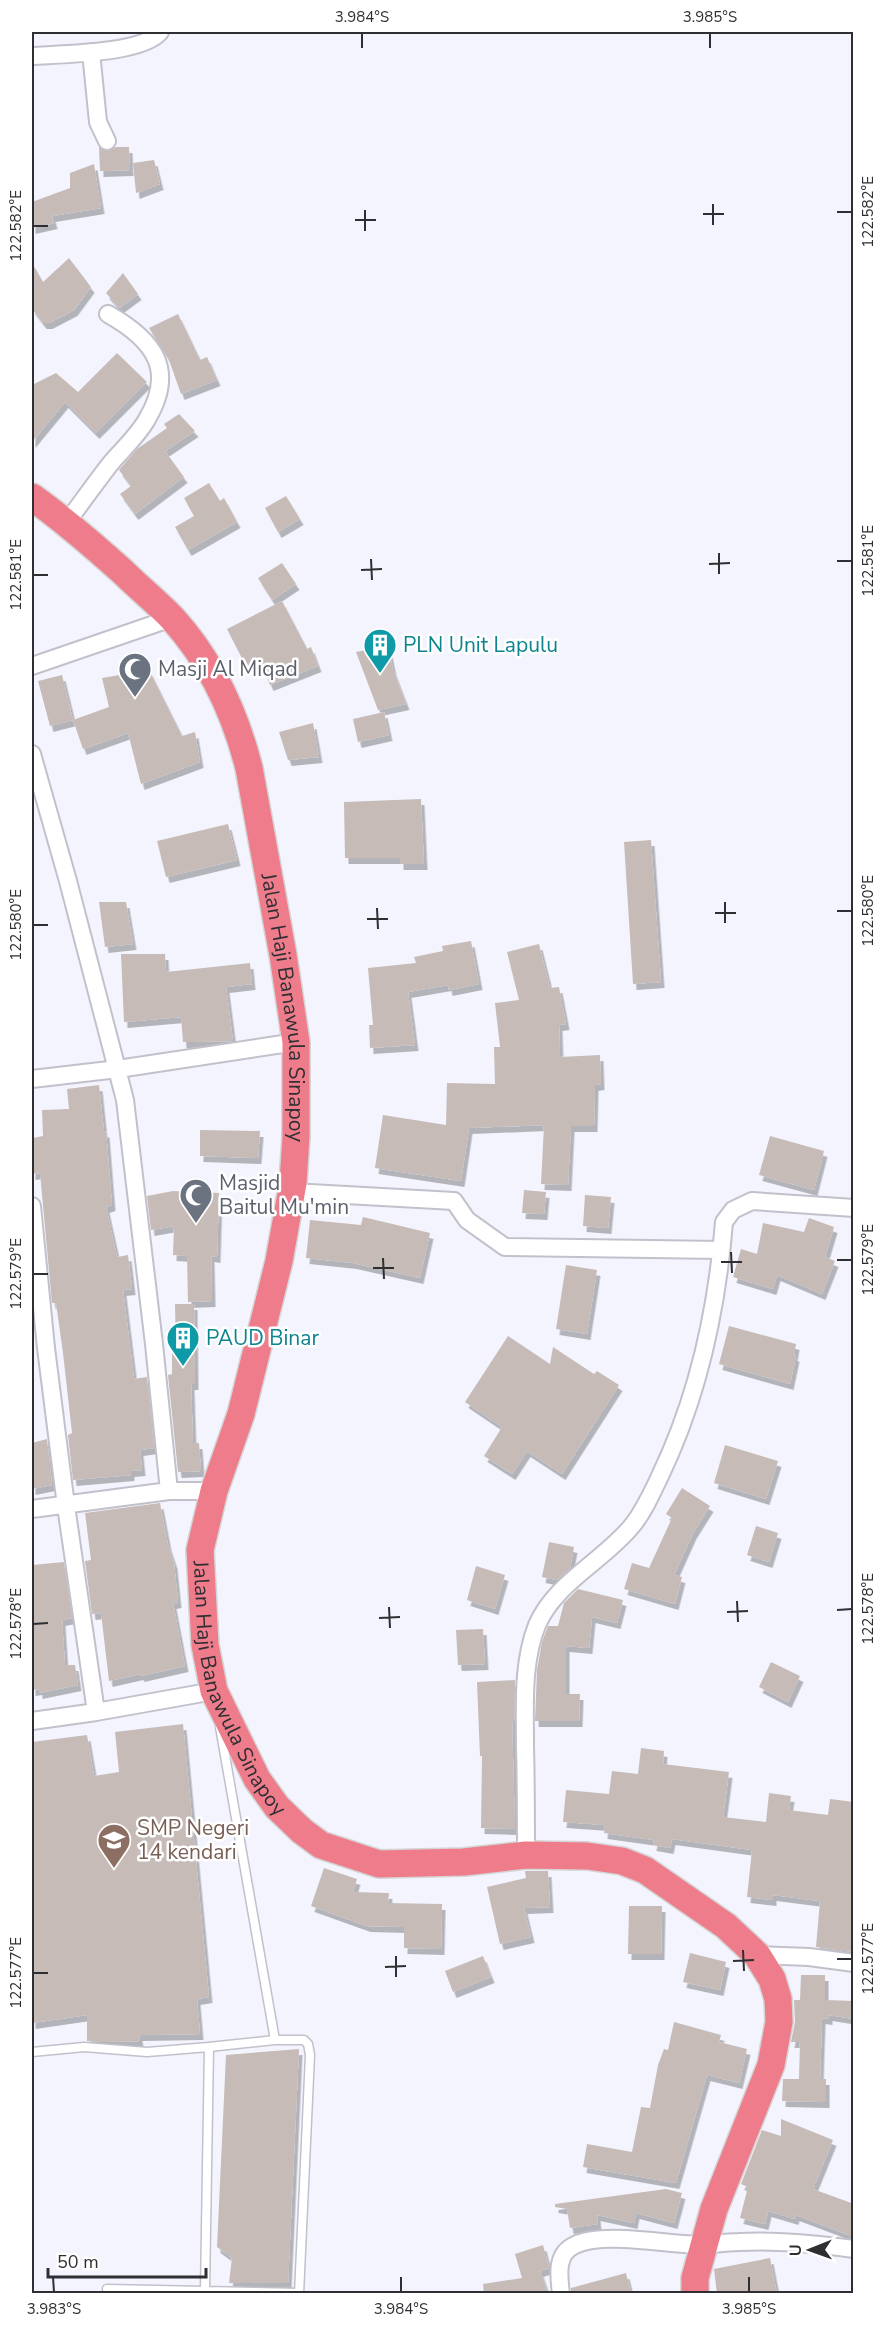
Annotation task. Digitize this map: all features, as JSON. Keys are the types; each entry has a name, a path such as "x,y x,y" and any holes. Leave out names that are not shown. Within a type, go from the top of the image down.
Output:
{"highway":[{"name":"Jalan Haji Banawula Sinapoy","path":"32,497 67,522 172,618 196,647 220,686 241,738 249,768 274,901 296,1041 296,1137 292,1192 279,1261 241,1413 213,1491 200,1550 205,1645 214,1691 257,1779 278,1807 302,1831 321,1845 379,1864 464,1862 526,1855 587,1856 622,1861 645,1870 726,1926 757,1955 772,1979 778,1999 779,2022 771,2065 714,2209 695,2278 695,2294"}],"street":[{"path":"32,56 91,52 133,45 155,38 160,32"},
{"path":"91,52 98,122 107,141"},
{"path":"67,522 146,422 158,393 161,376 159,363 154,355 137,333 108,314"},
{"path":"32,666 172,618"},
{"path":"32,754 118,1069 130,1130 169,1491"},
{"path":"32,1079 118,1069 296,1041"},
{"path":"292,1192 454,1201 467,1220 505,1248 721,1250"},
{"path":"526,1855 527,1656 546,1608 623,1536 638,1517 653,1490 681,1427 702,1361 724,1222 733,1210 752,1201 854,1208"},
{"path":"32,1206 46,1348 96,1712"},
{"path":"32,1509 169,1491 213,1491"},
{"path":"32,1721 214,1691"},
{"path":"757,1955 809,1957 854,1963"},
{"path":"561,2294 559,2269 562,2257 573,2246 588,2241 612,2240 703,2245 790,2242 854,2249"}],"lane":[{"path":"214,1691 275,2040"},
{"path":"32,2052 84,2047 147,2052 275,2040 304,2040 308,2044 310,2055 299,2293 107,2289"},
{"path":"205,2291 209,2047"}],"building":[{"path":"99,147 107,151 116,147 129,147 130,170 100,171"},
{"path":"154,160 160,184 136,193 133,163"},
{"path":"94,164 101,208 52,216 54,223 32,228 32,202 70,188 70,173"},
{"path":"69,258 91,287 74,310 49,323 43,323 32,309 32,263 43,282"},
{"path":"123,273 138,294 119,308 106,293"},
{"path":"178,314 200,360 207,357 217,380 181,394 169,360 149,328"},
{"path":"117,353 147,382 96,433 65,402 32,442 32,385 56,373 78,392"},
{"path":"179,414 195,431 165,451 184,477 135,514 120,494 131,486 119,470 137,449 167,428 164,424"},
{"path":"209,483 220,501 224,498 237,522 188,550 175,527 194,516 184,498"},
{"path":"286,496 300,519 278,532 265,508"},
{"path":"282,563 296,584 272,600 258,578"},
{"path":"282,601 307,649 311,647 318,666 270,685 261,663 248,670 227,629"},
{"name":"PLN Unit Lapulu","path":"388,646 393,670 406,704 378,710 356,652"},
{"path":"149,670 182,736 195,732 200,762 141,784 128,733 83,749 73,720 109,707 102,678"},
{"path":"62,675 73,720 50,726 38,681"},
{"path":"384,712 389,735 358,742 353,719"},
{"path":"313,723 319,757 288,760 279,732"},
{"path":"421,799 424,864 400,864 400,858 345,858 344,802"},
{"path":"228,824 237,860 166,877 157,841"},
{"path":"651,840 661,982 633,984 624,842"},
{"path":"99,902 126,902 133,944 105,947"},
{"path":"471,941 479,984 449,990 448,985 408,992 415,1045 370,1048 369,1025 373,1025 368,968 416,963 414,957 443,951 442,946"},
{"path":"539,944 550,988 559,987 566,1024 559,1025 560,1057 600,1055 601,1084 595,1085 594,1126 571,1126 568,1185 541,1184 544,1125 469,1128 461,1181 375,1168 383,1115 446,1125 447,1083 495,1084 494,1047 500,1047 495,1003 519,1000 507,952"},
{"path":"121,954 165,954 166,972 250,963 252,984 226,987 233,1041 183,1042 181,1017 124,1022"},
{"path":"99,1085 104,1132 106,1131 112,1205 106,1207 117,1257 128,1255 132,1289 123,1290 134,1379 147,1377 154,1448 140,1450 142,1470 131,1471 131,1475 73,1480 68,1435 72,1433 63,1353 56,1303 52,1303 40,1173 32,1174 32,1138 43,1136 42,1110 69,1109 67,1089"},
{"path":"200,1130 260,1131 258,1158 200,1156"},
{"path":"770,1136 824,1151 814,1190 759,1175"},
{"path":"524,1190 546,1192 544,1214 522,1213"},
{"path":"173,1191 219,1193 217,1257 211,1256 212,1301 188,1302 187,1256 173,1255 174,1226 151,1230 147,1196"},
{"path":"585,1195 611,1197 608,1228 583,1226"},
{"path":"363,1217 430,1233 420,1278 353,1263 306,1258 310,1220 361,1225"},
{"path":"809,1218 834,1227 825,1257 835,1261 822,1294 777,1275 773,1289 733,1277 741,1249 757,1254 763,1223 804,1232"},
{"path":"566,1265 597,1270 587,1334 556,1329"},
{"path":"175,1304 194,1304 195,1384 191,1384 193,1443 199,1443 201,1471 178,1472 168,1375 172,1374 172,1351 176,1351"},
{"path":"729,1326 796,1344 790,1384 719,1364"},
{"path":"508,1336 550,1364 553,1347 594,1374 597,1371 619,1385 562,1474 527,1451 512,1474 484,1456 502,1427 465,1402"},
{"path":"47,1439 52,1485 32,1489 32,1443"},
{"path":"725,1445 778,1461 766,1499 714,1483"},
{"path":"682,1488 710,1506 693,1533 674,1575 682,1577 675,1604 624,1589 632,1563 649,1568 672,1518 666,1514"},
{"path":"160,1503 174,1563 178,1602 173,1603 185,1666 109,1681 101,1613 92,1614 85,1561 91,1560 85,1513"},
{"path":"756,1526 778,1533 769,1562 747,1555"},
{"path":"549,1542 574,1547 570,1568 557,1580 542,1577"},
{"path":"64,1562 72,1618 62,1620 65,1665 75,1665 78,1685 39,1693 39,1689 32,1690 32,1565"},
{"path":"476,1566 505,1575 495,1609 467,1600"},
{"path":"578,1589 623,1600 617,1623 592,1617 589,1648 566,1646 566,1694 580,1694 579,1721 535,1721 537,1670 542,1642 548,1626 558,1626 564,1603"},
{"path":"483,1629 485,1664 458,1665 456,1630"},
{"path":"771,1662 800,1676 788,1702 759,1687"},
{"path":"515,1680 514,1721 512,1721 515,1829 481,1828 482,1756 480,1756 477,1682"},
{"name":"SMP Negeri 14 kendari","path":"183,1724 209,1997 197,1999 200,2034 139,2035 140,2041 102,2042 87,2041 87,2015 32,2023 32,1742 87,1735 94,1776 119,1772 115,1732"},
{"path":"641,1748 664,1751 663,1764 729,1772 723,1817 766,1822 769,1793 791,1796 789,1810 828,1815 830,1799 854,1802 854,1952 816,1947 820,1901 773,1895 773,1900 747,1897 752,1850 672,1839 670,1848 653,1845 654,1840 604,1833 605,1825 563,1822 566,1790 609,1794 612,1771 638,1774"},
{"path":"324,1868 357,1879 353,1892 389,1893 388,1903 442,1904 441,1949 404,1948 404,1927 367,1926 311,1906"},
{"path":"525,1871 548,1871 550,1907 524,1908 531,1937 500,1944 487,1887 526,1878"},
{"path":"629,1906 662,1906 661,1954 628,1954"},
{"path":"690,1953 726,1962 720,1990 683,1982"},
{"path":"483,1956 491,1977 453,1992 445,1971"},
{"path":"801,1975 825,1975 825,2000 854,2001 854,2019 829,2015 829,2019 822,2018 820,2079 826,2079 826,2102 782,2101 783,2079 799,2079 800,2042 791,2042 795,2022 794,2000 800,2000"},
{"path":"674,2022 721,2035 719,2042 747,2049 739,2083 707,2075 676,2183 583,2167 587,2144 632,2152 641,2107 650,2108 658,2065 664,2049 668,2050"},
{"path":"299,2049 288,2283 229,2283 232,2258 217,2247 226,2055"},
{"path":"781,2119 833,2140 813,2189 854,2204 854,2237 796,2215 795,2219 768,2211 765,2224 740,2218 748,2187 741,2184 762,2130 781,2136"},
{"path":"666,2189 682,2193 674,2223 636,2213 634,2223 597,2215 598,2224 570,2228 567,2209 555,2207 555,2204"},
{"path":"543,2245 549,2268 540,2271 548,2294 484,2294 483,2284 522,2278 515,2254"},
{"path":"770,2258 777,2294 717,2294 714,2269"},
{"path":"626,2273 631,2294 571,2294 571,2288"}],"place":[{"name":"PLN Unit Lapulu","path":"380,674"},
{"name":"Masji Al Miqad","path":"135,698"},
{"name":"Masjid Baitul Mu'min","path":"196,1224"},
{"name":"PAUD Binar","path":"183,1367"},
{"name":"SMP Negeri 14 kendari","path":"114,1869"}]}
